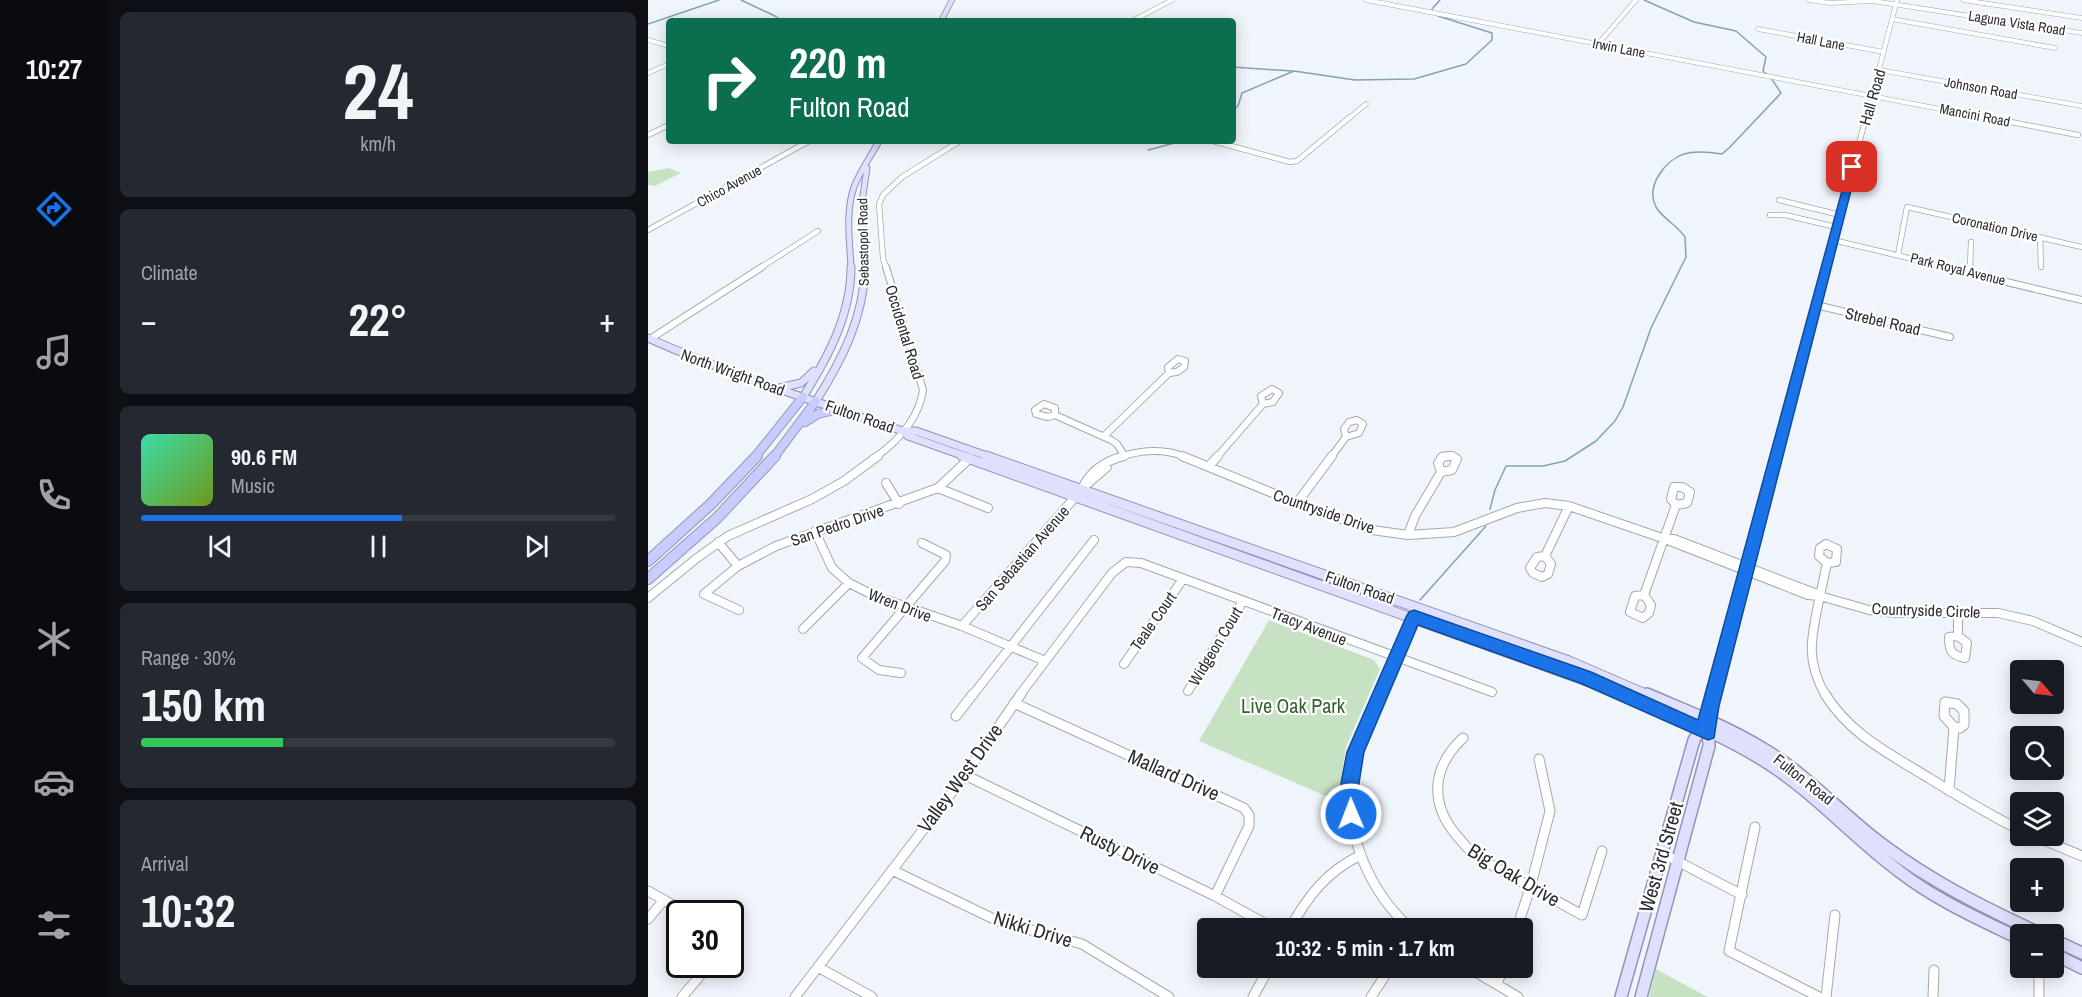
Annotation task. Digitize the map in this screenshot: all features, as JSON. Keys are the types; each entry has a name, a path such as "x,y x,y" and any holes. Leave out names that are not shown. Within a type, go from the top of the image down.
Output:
{"highway":[{"path":"648,561 699,516 740,475 773,438 803,397"},
{"path":"648,579 737,497 792,434 816,401"},
{"path":"792,434 813,417 838,409"}],"main road":[{"path":"943,18 952,0"},
{"name":"Sebastopol Road","path":"803,397 835,338 845,310 850,278 851,199 860,174 877,144"},
{"name":"Sebastopol Road","path":"816,401 843,355 860,309 866,268 862,189 866,171 878,144"},
{"path":"777,388 797,385 807,380 835,338"},
{"name":"North Wright Road","path":"649,340 816,401"},
{"name":"Fulton Road","path":"816,401 903,431 916,431 1079,492 1416,612 1587,668 1746,750 1788,777 1870,849 1918,885 1957,908 2010,934"},
{"name":"Fulton Road","path":"903,431 908,436 970,458 1079,492"},
{"name":"Fulton Road","path":"1705,727 1750,741 1794,768 1881,844 1930,879 2018,924"},
{"name":"West 3rd Street","path":"1621,997 1694,740 1705,727"},
{"name":"West 3rd Street","path":"1641,997 1709,746 1705,727"},
{"path":"2064,945 2082,953"},
{"path":"2064,959 2082,968"}],"street":[{"path":"1138,18 1172,0"},
{"name":"Irwin Lane","path":"1366,0 1872,95"},
{"path":"1598,44 1636,0"},
{"name":"Laguna Vista Road","path":"1809,0 1830,3 1897,2 2082,33"},
{"path":"1962,0 2082,18"},
{"name":"Hall Road","path":"1705,727 1897,2"},
{"path":"1892,19 2055,48"},
{"path":"1768,27 1798,37"},
{"name":"Hall Lane","path":"1758,29 1884,52"},
{"path":"648,40 666,45"},
{"path":"648,73 666,65"},
{"name":"Johnson Road","path":"1880,70 2082,106"},
{"name":"Mancini Road","path":"1872,95 2078,135"},
{"path":"1224,144 1290,162 1297,161 1366,104"},
{"path":"648,135 666,126"},
{"name":"Chico Avenue","path":"648,230 804,144"},
{"name":"Occidental Road","path":"648,598 718,542 747,526 832,488 858,470 903,431 919,412 923,393 882,253 879,204 892,185 955,144"},
{"path":"1779,200 1840,215"},
{"name":"Coronation Drive","path":"1898,255 1907,207 2082,247"},
{"path":"1770,215 1785,215 1836,227"},
{"path":"649,340 818,231"},
{"path":"2040,237 2041,267"},
{"name":"Park Royal Avenue","path":"1833,240 2082,300"},
{"path":"1970,272 1971,242"},
{"name":"Strebel Road","path":"1816,305 1950,337"},
{"path":"1104,436 1169,373"},
{"path":"1209,466 1263,404"},
{"path":"1055,415 1104,436 1117,444 1124,455"},
{"path":"1297,503 1346,437"},
{"name":"Countryside Drive","path":"1079,492 1098,470 1124,455 1154,450 1176,453 1297,503 1372,530 1408,535 1454,532 1516,508 1545,502 1569,506 1747,569 1808,595 1820,596"},
{"name":"San Pedro Drive","path":"739,610 704,594 738,566 776,546 899,504 938,488 970,458"},
{"path":"1408,535 1415,516 1441,472"},
{"path":"886,483 899,504"},
{"path":"938,488 987,508"},
{"name":"San Sebastian Avenue","path":"962,626 1079,492"},
{"path":"1644,595 1676,505"},
{"path":"1545,556 1569,506"},
{"name":"Wren Drive","path":"815,531 832,568 849,583 903,607 962,626 1045,661"},
{"path":"956,716 1094,540"},
{"path":"718,542 738,566"},
{"path":"901,673 885,671 867,664 862,658 946,559 944,553 922,543"},
{"name":"Tracy Avenue","path":"1126,562 1137,562 1396,659 1492,692"},
{"name":"Valley West Drive","path":"795,997 965,775 1045,661 1112,573 1126,562"},
{"path":"1827,563 1811,647 1811,661 1819,684 1830,702 1858,733 1984,813 2010,825"},
{"name":"Teale Court","path":"1124,664 1183,579"},
{"path":"803,629 849,583"},
{"name":"Countryside Circle","path":"1820,596 1869,610 1894,613 1998,613 2018,616 2082,642"},
{"name":"Widgeon Court","path":"1188,691 1243,601"},
{"path":"1401,918 1379,893 1361,855 1349,797 1352,767 1360,741 1416,612"},
{"path":"1958,613 1958,636"},
{"name":"Mallard Drive","path":"1014,703 1244,808 1249,815 1249,826 1215,896"},
{"path":"1949,791 1954,727"},
{"name":"Big Oak Drive","path":"1463,738 1448,752 1439,772 1437,789 1446,823 1471,852 1582,915 1602,851"},
{"path":"1519,918 1531,885 1550,811 1539,759"},
{"name":"Rusty Drive","path":"965,775 1215,896 1255,918"},
{"path":"1755,826 1729,951 1819,997"},
{"path":"2058,846 2082,856"},
{"path":"1662,853 1742,895"},
{"path":"1296,918 1320,881 1340,865 1361,855"},
{"name":"Nikki Drive","path":"891,870 998,921 1082,944 1169,997"},
{"path":"648,891 664,900 648,919"},
{"path":"1826,997 1835,915"},
{"path":"818,967 872,997"},
{"path":"1933,997 1934,970"},
{"path":"682,997 698,978"},
{"path":"1253,997 1263,978"},
{"path":"1371,997 1383,978"},
{"path":"1486,978 1518,997"},
{"path":"1497,984 1499,978"},
{"path":"2039,978 2040,997"}],"green space":[{"path":"669,168 681,173 655,186 648,185 648,172"},
{"name":"Live Oak Park","path":"1269,620 1374,660 1380,669 1346,747 1337,801 1199,741"},
{"path":"1656,969 1661,972 1708,997 1649,997"}],"waterway":[{"path":"648,24 719,0"},
{"path":"741,0 778,18"},
{"path":"1432,9 1440,0"},
{"path":"1644,0 1694,22 1736,31 1766,57 1763,71 1768,75"},
{"path":"1236,108 1242,93 1294,71 1355,80 1414,79 1466,64 1492,40 1492,33 1438,16"},
{"path":"1236,67 1292,71"},
{"path":"1490,509 1495,490 1506,466 1543,466 1565,461 1596,441 1615,421 1623,407 1651,328 1686,257 1685,237 1656,207 1653,199 1655,183 1664,168 1677,157 1693,152 1722,154 1730,147 1781,93 1771,78"},
{"path":"1148,150 1171,144"},
{"path":"1420,600 1486,526"}],"route":[{"path":"1351,814 1350,783 1356,752 1414,617 1585,678 1708,732 1707,720 1710,706 1852,167"}]}
